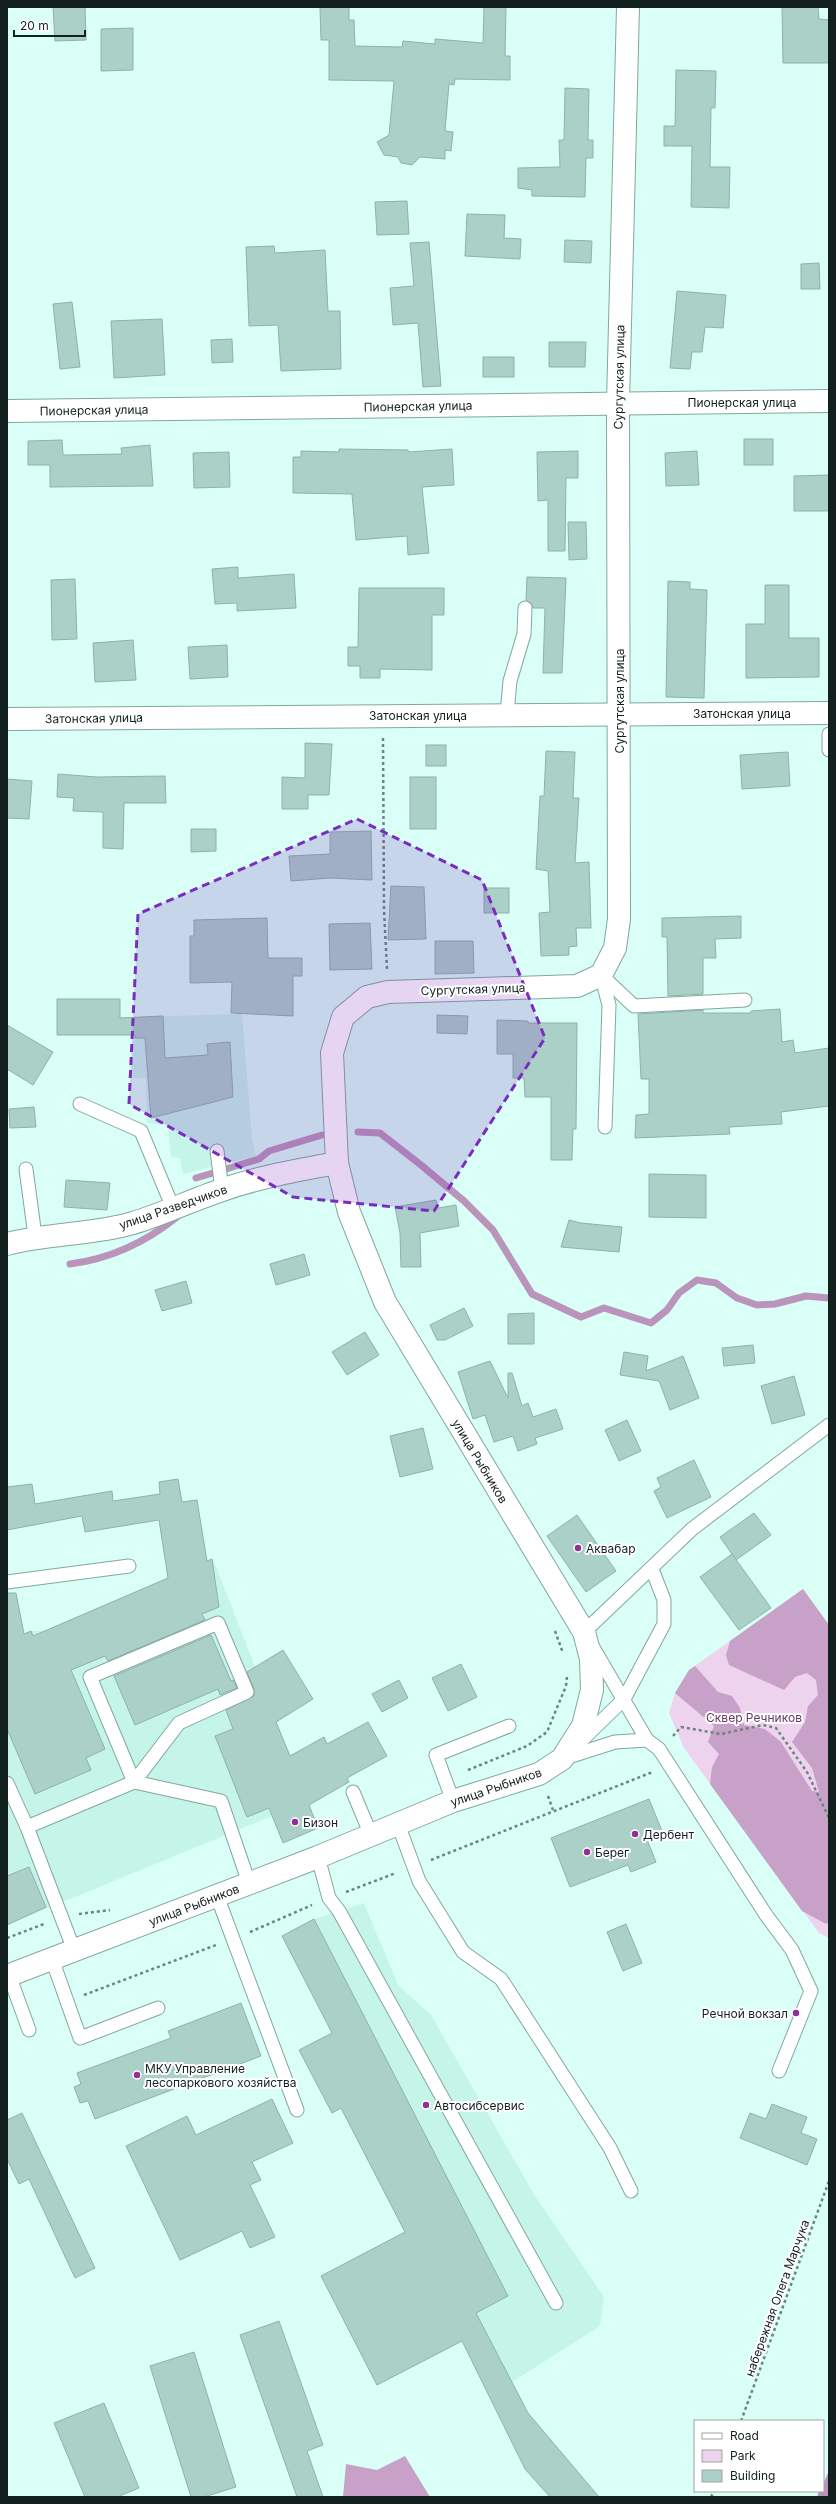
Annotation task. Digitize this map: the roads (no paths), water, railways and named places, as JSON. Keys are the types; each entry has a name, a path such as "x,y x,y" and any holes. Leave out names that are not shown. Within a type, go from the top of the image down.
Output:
{"street":[{"name":"Сургутская улица","path":"337,1163 332,1053 343,1017 367,996 388,992 577,986 601,975 615,948 619,919 618,403 628,7"},
{"name":"Пионерская улица","path":"7,411 829,401"},
{"name":"Затонская улица","path":"7,719 619,713 829,713"},
{"name":"улица Разведчиков","path":"7,1244 35,1236 102,1230 134,1222 222,1190 269,1176 337,1163"},
{"name":"улица Рыбников","path":"8,1975 318,1857 453,1801 539,1774 562,1759 583,1726 592,1690 591,1659 584,1632 385,1302 349,1212 337,1163"}],"lane":[{"path":"507,714 510,682 524,634 525,608"},
{"path":"829,734 829,750"},
{"path":"601,975 634,1006 745,1000"},
{"path":"601,975 609,1006 605,1127"},
{"path":"80,1104 141,1131 174,1208"},
{"path":"217,1151 222,1190"},
{"path":"26,1168 35,1236"},
{"path":"778,2071 811,1991 792,1950 766,1915 659,1749 647,1740 584,1632 652,1569 692,1528 829,1425"},
{"path":"7,1582 129,1566"},
{"path":"562,1759 624,1699 664,1624 664,1600 652,1569"},
{"path":"27,1827 134,1782 179,1723 247,1692 218,1622 90,1677 134,1782"},
{"path":"453,1801 436,1755 509,1726"},
{"path":"562,1759 615,1742 647,1740"},
{"path":"134,1782 221,1801 249,1883"},
{"path":"7,1783 27,1827 74,1950"},
{"path":"353,1792 371,1835"},
{"path":"398,1824 419,1881 463,1952 501,1979 610,2148 631,2191"},
{"path":"318,1857 329,1898 339,1911 556,2303"},
{"path":"217,1896 297,2110"},
{"path":"52,1959 80,2038 158,2008"},
{"path":"8,1975 29,2030"}],"waterway":[{"path":"358,1132 380,1133 421,1165 464,1201 493,1230 532,1294 581,1317 604,1308 651,1323 667,1310 679,1293 697,1280 716,1283 737,1298 757,1305 775,1304 806,1296 829,1298"},
{"path":"226,1169 259,1159 269,1151 322,1135"},
{"path":"196,1178 213,1173"},
{"path":"70,1264 85,1262 113,1254 140,1242 177,1217"}],"place":[{"name":"Аквабар","path":"578,1548"},
{"name":"Бизон","path":"295,1822"},
{"name":"Дербент","path":"635,1834"},
{"name":"Берег","path":"587,1852"},
{"name":"Речной вокзал","path":"796,2013"},
{"name":"МКУ Управление лесопаркового хозяйства","path":"137,2075"},
{"name":"Автосибсервис","path":"426,2105"}],"park label":[{"name":"Сквер Речников","path":"754,1717"}]}
